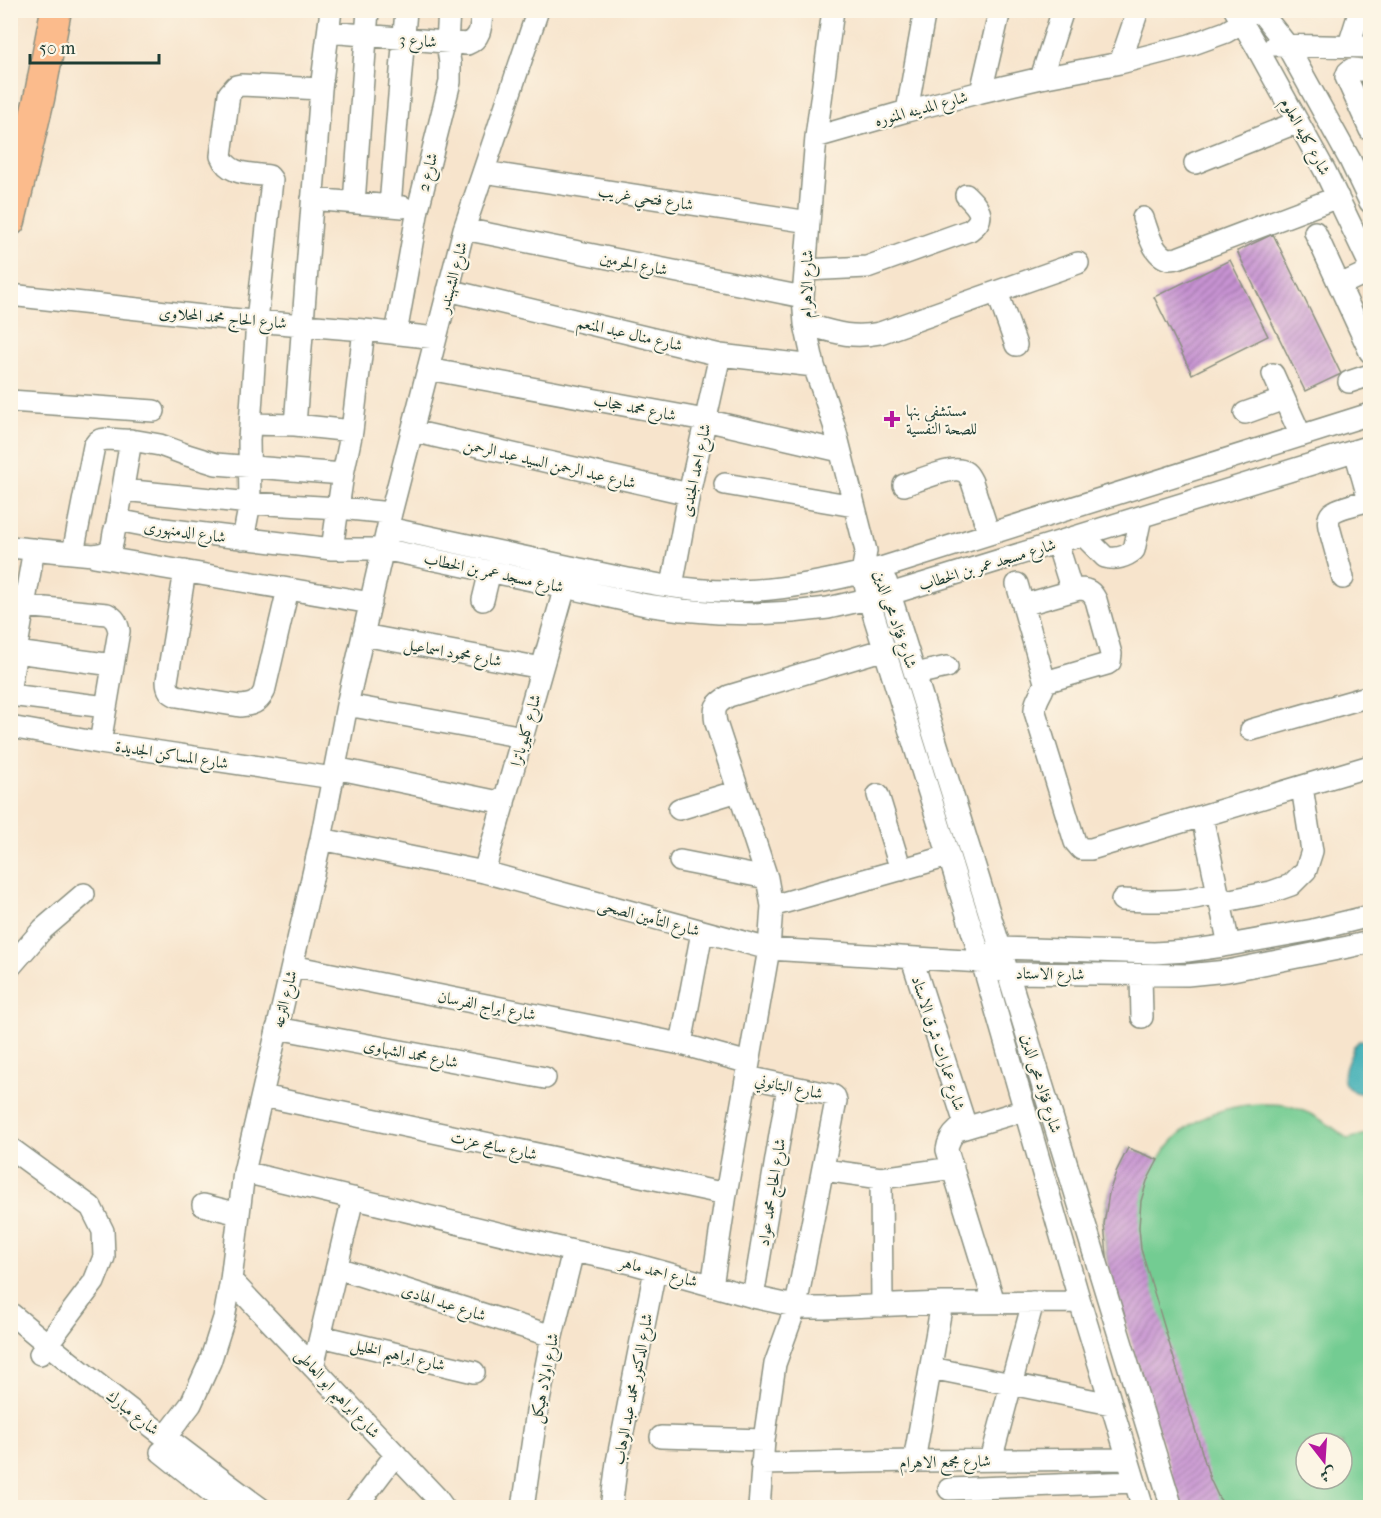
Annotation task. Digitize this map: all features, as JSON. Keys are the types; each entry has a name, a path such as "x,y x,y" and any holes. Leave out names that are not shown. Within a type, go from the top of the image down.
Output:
{"highway":[{"path":"10,147 38,10"},
{"path":"10,221 39,99 56,10"}],"street":[{"path":"295,425 321,89 330,10"},
{"path":"354,203 368,10"},
{"path":"390,206 406,10"},
{"name":"شارع 2","path":"396,334 418,208 450,82 447,43 449,10"},
{"name":"شارع 3","path":"329,32 467,44 476,39 481,30 483,10"},
{"name":"شارع الشهبندر","path":"383,549 464,230 538,10"},
{"name":"شارع الاهرام","path":"834,10 816,137 803,297 814,366 834,425 866,551"},
{"path":"907,111 925,10"},
{"name":"شارع المدينه المنوره","path":"816,137 981,92 1000,10"},
{"path":"1041,78 1063,10"},
{"path":"1120,63 1138,10"},
{"name":"شارع كليه العلوم","path":"1258,10 1286,44 1371,201"},
{"path":"1349,45 1360,10"},
{"path":"981,92 1120,63 1209,40 1226,32 1243,15"},
{"name":"شارع كليه العلوم","path":"1243,15 1256,46 1338,197 1371,265"},
{"path":"1256,46 1286,44 1371,47"},
{"path":"1311,146 1334,131 1368,124 1347,77 1348,72 1352,69 1371,71"},
{"path":"243,539 250,503 250,424 256,321 272,180 269,176 235,171 224,163 221,156 229,94 236,86 241,85 321,89"},
{"path":"1195,163 1298,122"},
{"name":"شارع فتحي غريب","path":"484,172 809,222"},
{"path":"805,270 867,267 970,230 978,224 980,214 976,205 966,195"},
{"path":"1143,218 1155,248 1161,256 1170,259 1338,197"},
{"path":"312,200 418,208"},
{"name":"شارع الحرمين","path":"464,230 803,297"},
{"path":"1315,232 1371,352"},
{"path":"806,324 844,335 868,336 1078,263"},
{"path":"1340,285 1371,271"},
{"name":"شارع منال عبد المنعم","path":"448,290 720,355 814,366"},
{"path":"997,292 1016,345"},
{"name":"شارع الحاج محمد المحلاوى","path":"10,295 436,338"},
{"path":"333,549 343,474 352,432 364,330"},
{"name":"شارع احمد الجندى","path":"672,586 689,494 720,355"},
{"name":"شارع محمد حجاب","path":"428,369 705,420 840,451"},
{"path":"1273,374 1301,436"},
{"path":"1349,382 1371,375"},
{"path":"1245,413 1284,399"},
{"path":"10,401 154,411"},
{"name":"شارع مسجد عمر بن الخطاب","path":"123,490 250,503 339,508 636,581 697,589 735,591 774,589 812,584 871,570 1371,414"},
{"path":"250,424 295,425 352,432"},
{"name":"شارع عبد الرحمن السيد عبد الرحمن","path":"412,431 689,494"},
{"path":"83,554 94,446 100,440 131,440 160,445 216,464 343,474"},
{"path":"10,547 101,555 110,550 113,544 131,440"},
{"path":"1343,578 1328,520 1337,510 1370,500 1363,449"},
{"name":"شارع مسجد عمر بن الخطاب","path":"383,549 646,605 719,613 792,612 869,600 1363,449"},
{"path":"904,485 953,470 961,470 969,474 989,534"},
{"path":"725,484 854,506"},
{"path":"1059,512 1069,539 1072,591"},
{"path":"1069,539 1105,557 1116,558 1134,550 1141,517"},
{"name":"شارع الدمنهورى","path":"117,523 122,521 164,529 333,549 383,549"},
{"path":"10,686 34,549"},
{"name":"شارع الترعه","path":"165,1438 191,1404 210,1362 224,1318 244,1172 321,839 347,705 383,549"},
{"name":"شارع فؤاد محى الدين","path":"866,551 871,570 869,600 982,962 1080,1302 1143,1508"},
{"path":"83,554 371,603"},
{"name":"شارع فؤاد محى الدين","path":"871,570 890,594 1172,1508"},
{"path":"483,600 490,571"},
{"path":"185,572 166,681 167,688 177,696 240,706 259,701 264,692 288,589"},
{"name":"شارع كليوباترا","path":"484,872 565,587"},
{"path":"1045,682 1107,664 1112,658 1093,593 1086,589 1020,595 1045,682 1037,699 1035,712 1075,842 1081,849 1086,850 1202,817 1371,766"},
{"path":"24,606 107,614 118,623 100,743"},
{"name":"شارع محمود اسماعيل","path":"363,635 542,668"},
{"path":"712,1286 769,950 772,906 767,878 714,712 719,702 729,696 885,649"},
{"path":"16,652 113,664"},
{"path":"915,674 947,667"},
{"path":"10,695 106,707"},
{"path":"1251,730 1371,696"},
{"path":"347,705 523,737"},
{"name":"شارع المساكن الجديدة","path":"10,728 100,743 334,773 504,803"},
{"path":"1122,900 1175,901 1271,892 1291,885 1306,870 1312,851 1302,787"},
{"path":"679,808 738,791"},
{"path":"878,795 901,870"},
{"path":"1202,817 1219,897 1227,970"},
{"name":"شارع التأمين الصحى","path":"321,839 484,872 769,950 982,962"},
{"path":"772,906 949,856"},
{"path":"680,861 767,878"},
{"path":"10,967 44,929 84,894"},
{"name":"شارع الاستاد","path":"1371,916 1313,930 1187,951 1154,953 1000,948 993,951 982,962 1008,973 1187,975 1227,970 1371,942"},
{"path":"681,1044 702,932"},
{"path":"1028,949 1027,961 1030,973"},
{"path":"1142,1017 1147,975 1154,953"},
{"name":"شارع عمارات شرق الاستاد","path":"912,959 966,1127"},
{"name":"شارع ابراج الفرسان","path":"292,966 681,1044"},
{"name":"شارع محمد الشهاوى","path":"277,1028 545,1078"},
{"name":"شارع البتانوني","path":"681,1044 788,1087 835,1097 824,1170"},
{"name":"شارع الحاج محمد عواد","path":"753,1297 788,1087"},
{"name":"شارع سامح عزت","path":"263,1096 726,1194"},
{"path":"994,1302 947,1150 948,1142 958,1130 1025,1110"},
{"path":"10,1148 91,1207 103,1231 105,1257 94,1282 43,1349"},
{"path":"759,1508 761,1464 775,1364 796,1306 824,1170 881,1178 953,1168"},
{"name":"شارع احمد ماهر","path":"244,1172 608,1258 753,1297 796,1306 824,1308 942,1303 1080,1302"},
{"path":"881,1178 882,1306"},
{"path":"314,1367 353,1198"},
{"path":"203,1205 239,1214"},
{"name":"شارع اولاد هيكل","path":"523,1508 537,1411 552,1336 573,1251"},
{"name":"شارع عبد الهادى","path":"337,1268 552,1336"},
{"name":"شارع الدكتور محمد عبد الوهاب","path":"611,1508 617,1462 655,1270"},
{"name":"شارع ابراهيم ابو العاطى","path":"231,1280 444,1508"},
{"path":"992,1460 1033,1302"},
{"path":"914,1461 942,1303"},
{"name":"شارع مبارك","path":"10,1313 43,1349 231,1508"},
{"name":"شارع مبارك","path":"10,1331 43,1349 260,1508"},
{"name":"شارع ابراهيم الخليل","path":"321,1335 474,1372"},
{"path":"931,1368 1111,1404"},
{"path":"661,1437 764,1440"},
{"path":"355,1508 396,1455"},
{"name":"شارع مجمع الاهرام","path":"761,1464 1128,1459"},
{"path":"947,1460 949,1498 1135,1482"}],"green space":[{"path":"1261,1104 1285,1105 1318,1118 1348,1139 1370,1133 1370,1507 1184,1507 1108,1265 1104,1216 1115,1176 1128,1148 1158,1160 1178,1135 1190,1126 1202,1118 1230,1108"}],"water":[{"path":"1359,1041 1369,1043 1370,1041 1370,1092 1356,1093 1344,1081 1343,1075 1353,1047"}],"building":[{"path":"1273,234 1341,374 1305,391 1237,251"},
{"path":"1230,260 1268,336 1192,374 1154,297"},
{"path":"1128,1148 1158,1160 1147,1181 1141,1201 1139,1227 1141,1249 1210,1479 1219,1498 1227,1508 1184,1508 1178,1495 1108,1265 1104,1224 1109,1193"}],"place":[{"name":"مستشفى بنها للصحة النفسية","path":"892,419"}]}
